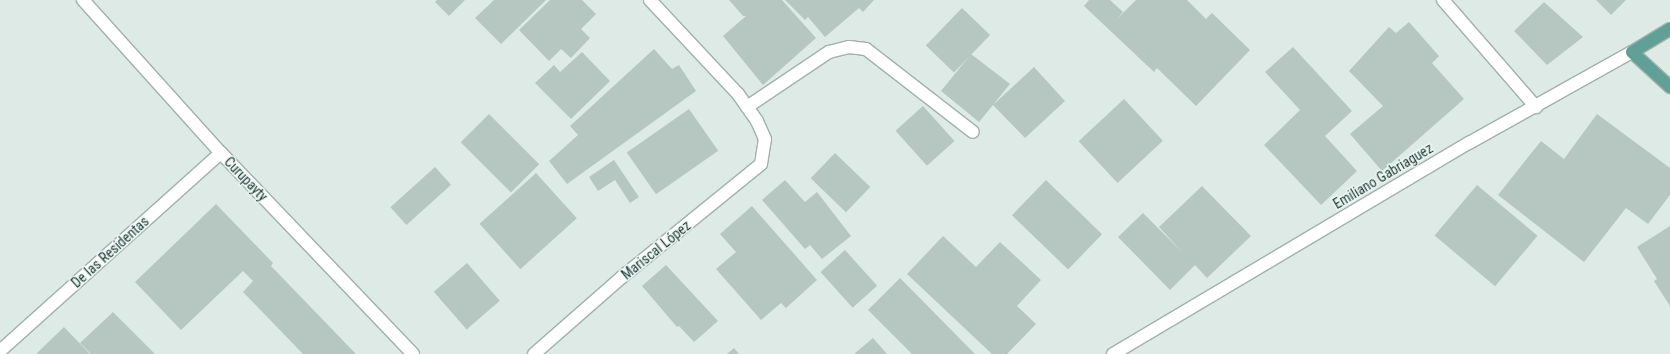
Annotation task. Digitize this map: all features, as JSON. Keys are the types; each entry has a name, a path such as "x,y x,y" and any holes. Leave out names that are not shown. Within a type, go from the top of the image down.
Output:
{"main road":[{"name":"Emiliano Gabriaguez","path":"1632,52 1670,29"},
{"path":"1632,52 1670,87"}],"street":[{"name":"Curupayty","path":"83,0 221,153 413,354"},
{"path":"650,0 738,94 747,107 829,52 855,47 866,49 973,132"},
{"path":"1443,0 1536,106"},
{"name":"Emiliano Gabriaguez","path":"1113,354 1469,143 1632,52"},
{"name":"Mariscal López","path":"534,354 622,277 761,164 765,139 757,121 747,107"},
{"name":"De las Residentas","path":"1,349 221,153"}],"building":[{"path":"437,0 465,0 449,16 435,2"},
{"path":"494,0 546,0 501,44 475,18"},
{"path":"550,0 582,0 596,14 581,29 590,38 571,58 561,49 549,61 519,30"},
{"path":"729,0 782,0 816,38 763,85 723,36 746,16 743,16"},
{"path":"785,0 874,0 863,12 859,8 825,37 808,17 805,20"},
{"path":"1089,0 1110,0 1123,12 1117,19 1136,0 1187,0 1206,19 1212,13 1250,50 1196,106 1157,68 1154,72 1084,6"},
{"path":"1596,0 1626,0 1611,15"},
{"path":"1544,2 1583,37 1547,65 1514,31"},
{"path":"962,8 990,35 954,72 926,45"},
{"path":"1409,22 1439,56 1432,63 1464,99 1382,171 1350,134 1383,106 1349,71 1389,27 1396,33"},
{"path":"1293,47 1352,111 1325,136 1357,171 1321,205 1264,145 1300,110 1265,72"},
{"path":"654,49 672,69 679,65 696,91 567,184 549,161 578,135 570,126"},
{"path":"582,52 610,81 571,119 535,83 554,65 560,72"},
{"path":"971,54 1010,84 979,122 941,91"},
{"path":"1034,67 1065,101 1025,138 993,105"},
{"path":"1124,99 1163,141 1118,183 1079,141"},
{"path":"923,106 954,141 927,166 896,131"},
{"path":"689,109 718,151 656,194 627,153"},
{"path":"489,114 539,164 511,192 461,142"},
{"path":"1597,114 1670,168 1670,195 1648,224 1626,208 1584,262 1498,195 1541,141 1564,159"},
{"path":"835,153 870,187 846,212 811,178"},
{"path":"614,160 639,197 630,203 615,180 598,191 589,177"},
{"path":"435,167 451,185 406,225 390,207"},
{"path":"536,173 577,218 520,269 480,224"},
{"path":"785,180 805,202 817,192 851,236 822,259 810,245 805,249 762,200"},
{"path":"1046,180 1102,234 1068,269 1012,215"},
{"path":"1477,185 1538,236 1495,286 1435,236"},
{"path":"1202,186 1251,236 1207,278 1195,265 1170,290 1118,237 1143,213 1182,252 1159,227"},
{"path":"216,204 273,263 271,266 356,354 303,354 243,292 253,281 243,271 181,330 135,282"},
{"path":"752,206 817,280 786,308 781,303 761,320 716,269 736,252 720,234"},
{"path":"1670,226 1670,306 1654,281 1657,279 1637,247"},
{"path":"943,236 976,267 1000,242 1041,280 1017,306 1036,324 1007,354 992,354 907,274"},
{"path":"845,250 877,286 853,308 820,272"},
{"path":"467,263 500,301 467,330 434,292"},
{"path":"666,265 718,321 694,342 679,326 677,327 642,286"},
{"path":"900,278 975,354 912,354 868,310"},
{"path":"113,312 155,354 91,354 80,343"},
{"path":"64,327 90,354 36,354"},
{"path":"873,338 887,354 854,354"},
{"path":"734,348 739,354 727,354"}]}
